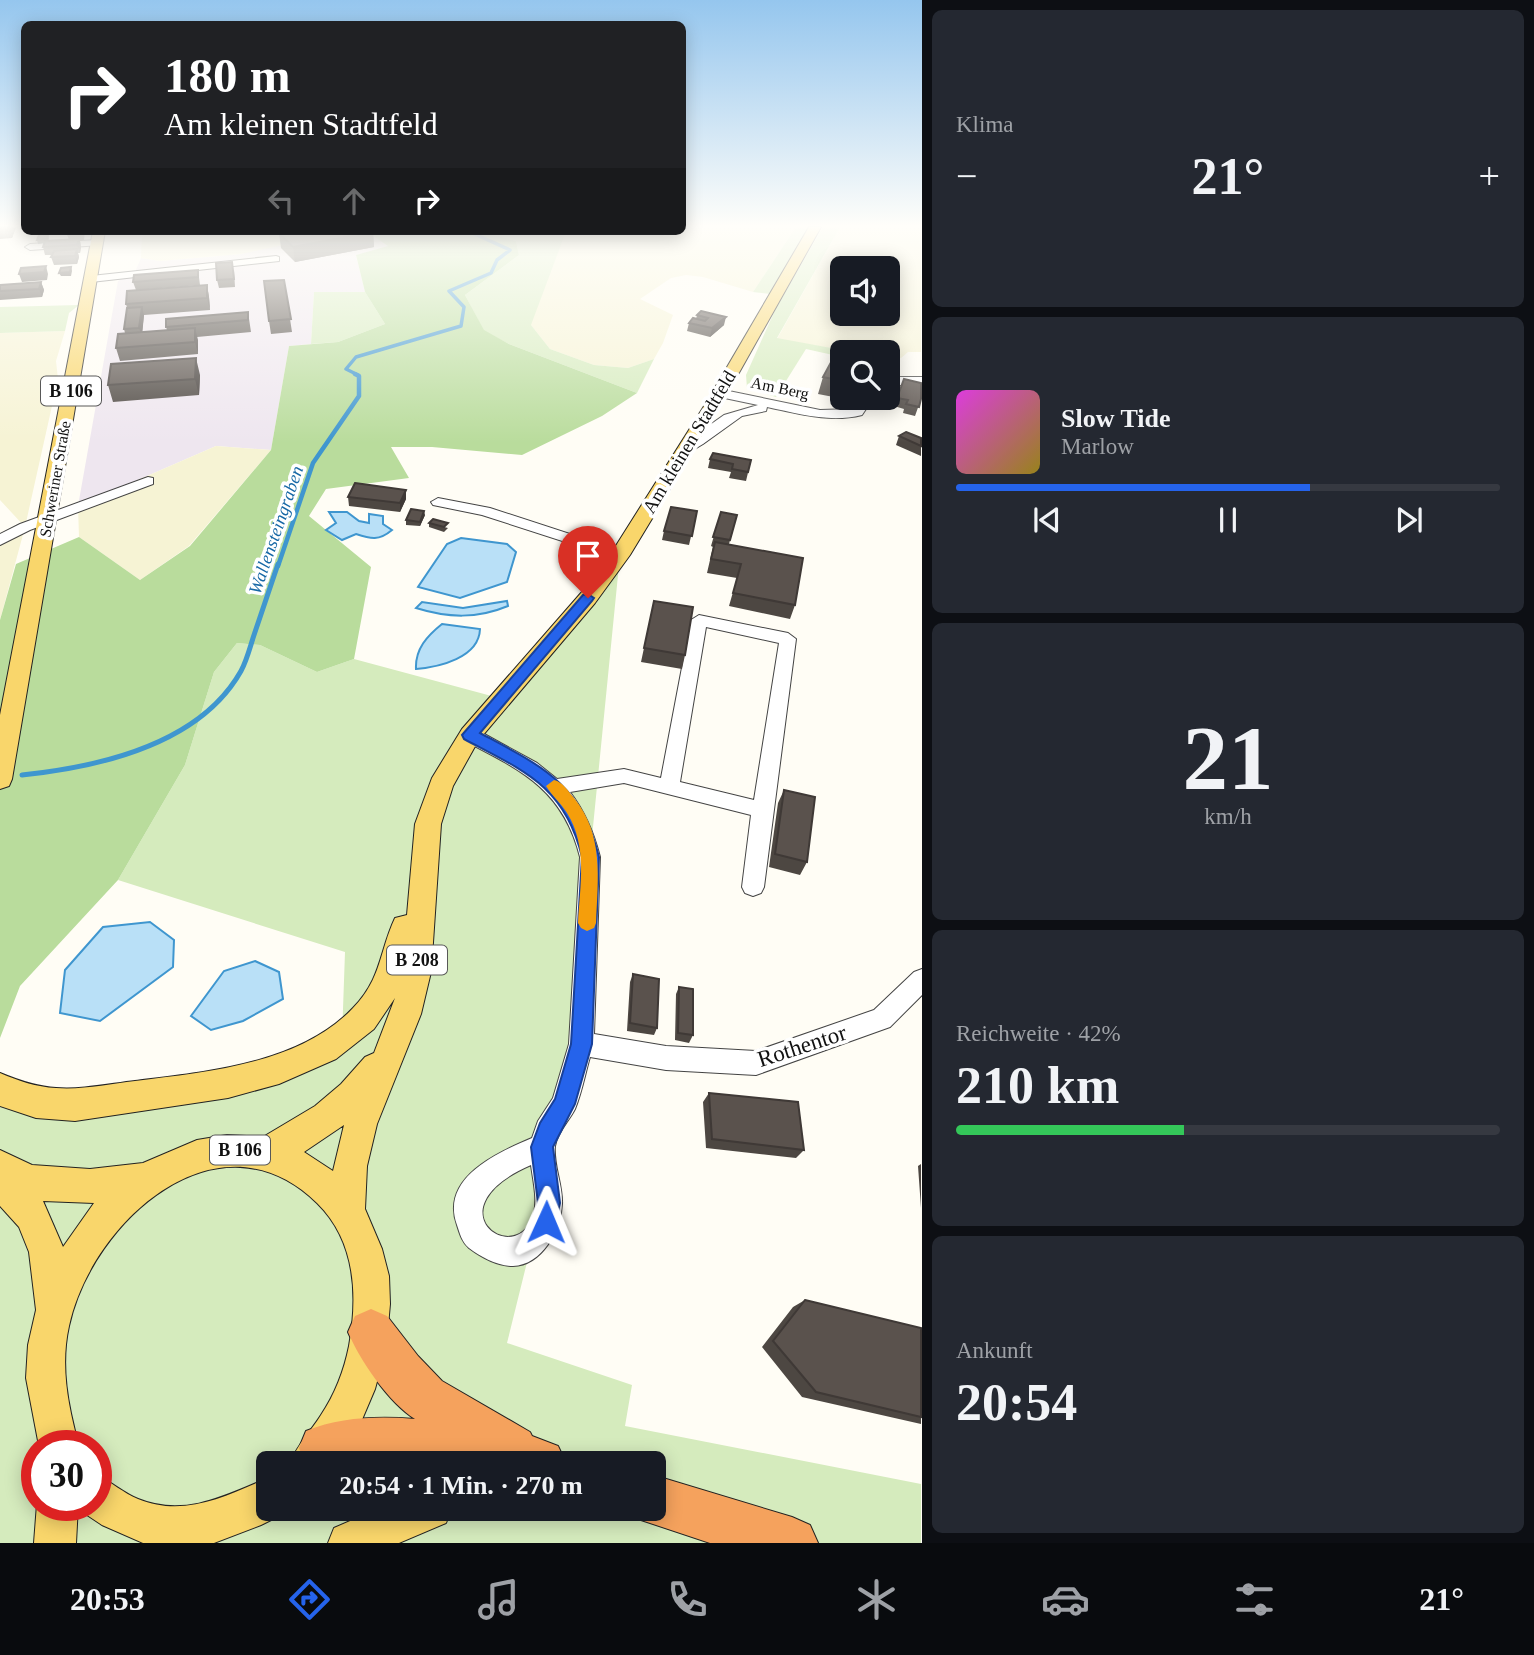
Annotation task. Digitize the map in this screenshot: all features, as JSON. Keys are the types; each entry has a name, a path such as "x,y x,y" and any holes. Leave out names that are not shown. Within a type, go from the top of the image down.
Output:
{"highway":[{"name":"B 106","path":"371,1332 401,1373 425,1398 518,1451"},
{"name":"B 106","path":"327,1451 345,1443 412,1442 480,1451"},
{"path":"666,1504 792,1543"}],"main road":[{"name":"Schweriner Straße","path":"0,779 87,299"},
{"name":"Am kleinen Stadtfeld","path":"423,864 428,824 441,785 470,735 588,598 620,555 688,447 772,299"},
{"name":"B 208","path":"348,1212 350,1166 389,1050 406,1014 416,972 423,864"},
{"path":"0,1089 22,1100 50,1105 75,1105 260,1076 321,1051 342,1038 367,1015 389,984 400,956 407,891 414,873 423,864"},
{"name":"B 208","path":"266,1153 303,1136 337,1112 365,1083 389,1050"},
{"name":"B 106","path":"54,1430 47,1405 45,1358 53,1312 68,1272 89,1235 116,1205 146,1180 176,1164 206,1154 237,1150 266,1153 298,1165 326,1184 348,1212 364,1247 372,1287 371,1332 362,1376 342,1420 320,1451"},
{"name":"B 106","path":"0,1167 7,1173 54,1186 95,1186 146,1180"},
{"name":"B 106","path":"0,1181 32,1215 47,1252 53,1312"},
{"path":"112,1509 183,1535 240,1516 256,1506"},
{"path":"55,1543 56,1521"},
{"path":"349,1543 400,1521"}],"street":[{"path":"900,381 922,381"},
{"name":"Am Berg","path":"719,393 827,415 852,414 859,410"},
{"path":"688,447 707,436 722,420 740,410 794,409"},
{"path":"0,540 148,481"},
{"path":"438,502 485,511 620,555"},
{"path":"668,787 699,620 788,639 753,887"},
{"path":"470,735 515,759 556,787 574,810 584,829 590,857 582,1044 564,1104 547,1130 542,1147"},
{"path":"556,787 624,776 762,810"},
{"name":"Rothentor","path":"582,1044 666,1058 756,1063 882,1019 922,979"}],"shaded area":[{"path":"115,299 314,299 311,344 289,346 271,450 216,446 78,506"},
{"path":"537,299 640,299 673,315 654,359 628,368 594,365 550,349 530,324"},
{"path":"799,299 830,299 830,326 900,326 900,299 921,299 921,352 908,352 901,358 900,340 830,340 830,348 777,339"},
{"path":"65,331 56,361 58,379 25,527 0,500 0,333"},
{"path":"216,446 271,450 189,546 140,580 79,537 78,506"},
{"path":"25,527 0,620 0,540"}],"green space":[{"path":"314,299 369,299 385,324 338,342 311,344"},
{"path":"369,299 467,299 484,330 509,344 637,393 602,416 522,455 432,447 391,447 409,478 326,489 309,516 371,567 354,659 317,672 260,645 237,643 214,672 185,765 118,880 20,986 0,1038 0,620 16,564 79,537 140,580 190,546 271,450 289,346 338,342 385,324"},
{"path":"467,299 541,299 531,325 550,349 594,365 628,368 654,359 637,393 509,344 484,331"},
{"path":"781,299 799,299 777,338 830,348 830,354 806,349 776,397 747,388 746,375"},
{"path":"79,305 69,313 65,331 0,333 0,307"},
{"path":"620,555 590,857 581,1044 507,1343 632,1385 625,1426 921,1484 921,1543 0,1543 0,1089 10,1094 210,1085 342,1038 345,952 118,880 185,765 214,672 237,643 260,645 317,672 354,659 499,698"}],"water":[{"path":"329,512 347,512 359,521 369,523 369,514 383,516 383,524 392,530 379,537 356,534 342,540 326,530 336,523"},
{"path":"461,538 507,544 516,552 507,582 460,598 418,587 447,544"},
{"path":"507,601 508,606 496,610 462,616 416,608 422,602 463,608"},
{"path":"442,624 480,629 478,639 473,647 456,659 416,669 423,643"},
{"path":"150,922 174,940 173,967 100,1021 60,1013 65,970 103,927"},
{"path":"255,961 279,972 283,999 243,1021 211,1030 191,1016 224,971"}],"building":[{"path":"126,299 193,299 126,304"},
{"path":"266,299 287,299 291,319 269,321"},
{"path":"142,307 139,328 124,329 127,308"},
{"path":"701,311 726,317 712,328 689,323 693,318 705,321 708,318 697,315"},
{"path":"248,312 248,320 166,327 166,319"},
{"path":"195,328 195,342 116,348 118,334"},
{"path":"196,358 195,379 108,385 111,364"},
{"path":"830,364 830,378 823,377"},
{"path":"904,379 921,383 919,407 906,404 908,400 900,399"},
{"path":"906,432 921,438 921,446 899,436"},
{"path":"713,453 751,460 748,472 732,469 733,464 710,459"},
{"path":"355,483 406,490 400,503 348,497"},
{"path":"671,507 697,511 692,536 664,531"},
{"path":"411,509 424,511 420,522 406,520"},
{"path":"721,512 737,515 730,540 713,537"},
{"path":"433,519 448,523 444,527 429,523"},
{"path":"715,542 803,558 795,605 733,593 741,564 711,559"},
{"path":"654,601 693,607 685,655 644,648"},
{"path":"784,790 815,797 807,862 775,854"},
{"path":"633,974 659,979 657,1028 630,1023"},
{"path":"679,987 693,989 693,1035 678,1033"},
{"path":"709,1093 798,1102 804,1150 712,1139"},
{"path":"805,1300 921,1328 921,1417 816,1392 773,1341"}],"waterway":[{"name":"Wallensteingraben","path":"358,375 346,369 356,357 461,326 464,307 457,299"},
{"name":"Wallensteingraben","path":"278,566 313,463 359,396 359,376 355,374"},
{"name":"Wallensteingraben","path":"22,775 83,766 114,758 174,734 200,717 223,696 241,671 278,564"}],"slow traffic":[{"path":"554,786 574,810 587,839 590,857 587,923"}],"route":[{"path":"546,1222 549,1203 542,1147 547,1130 564,1104 582,1044 590,857 584,829 574,810 556,787 515,759 470,735 499,698 588,598"}]}
